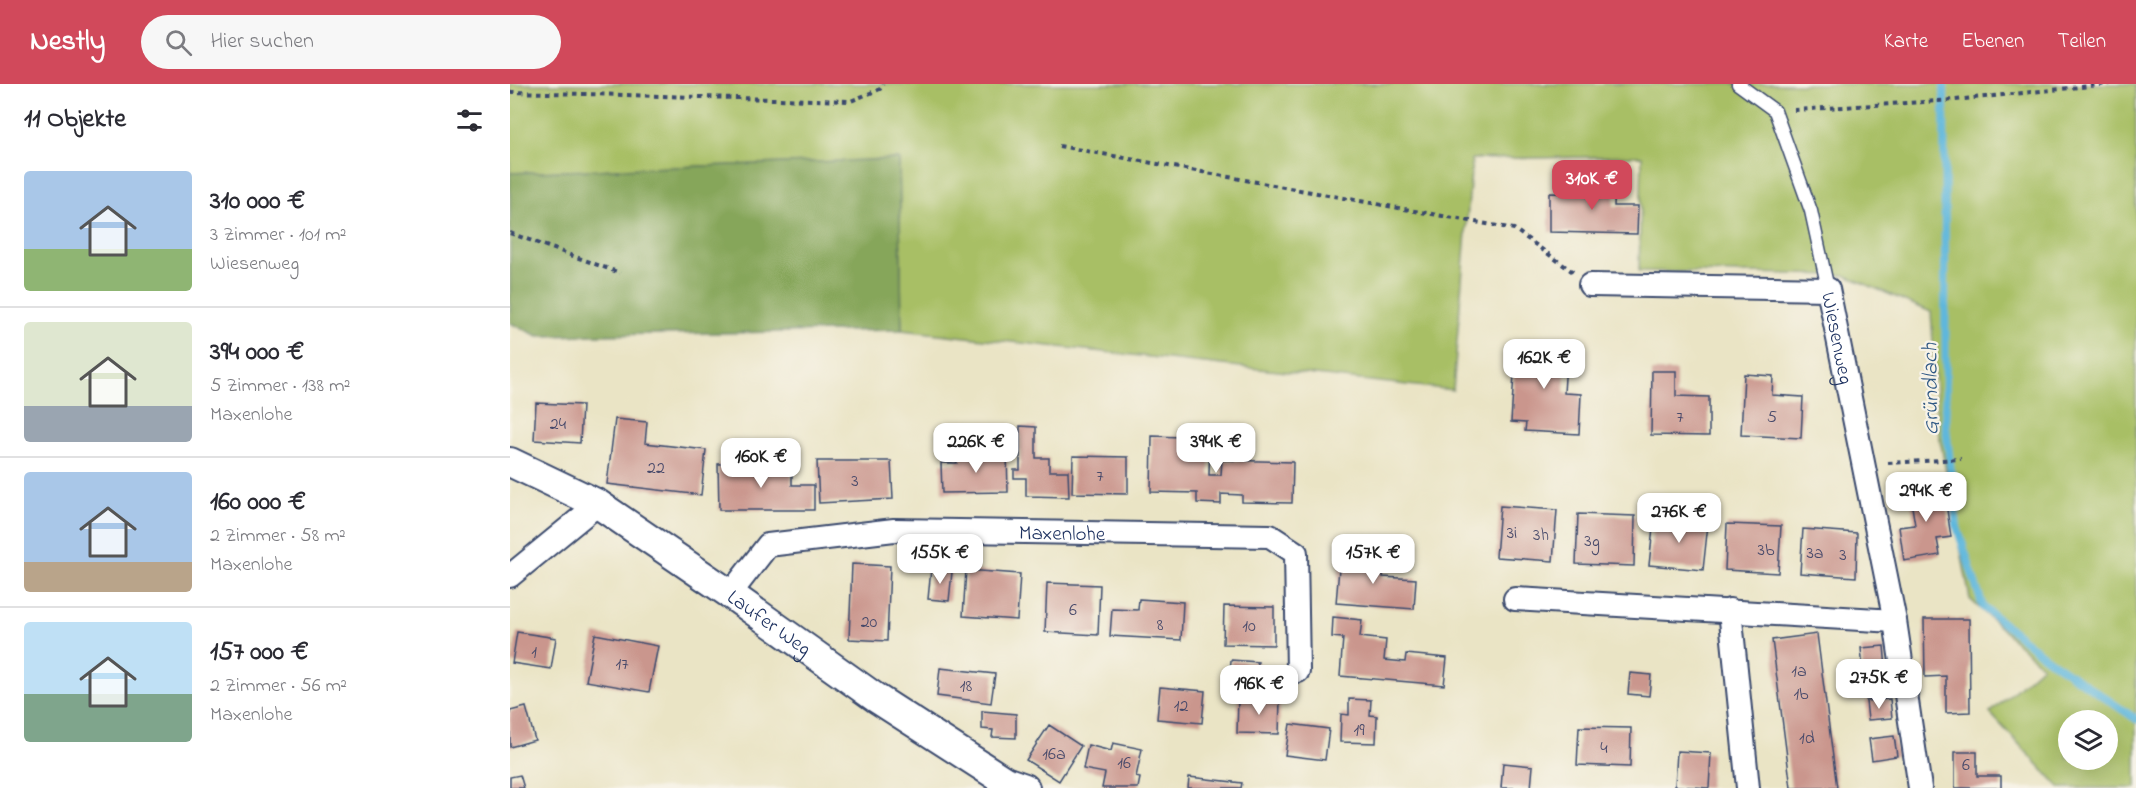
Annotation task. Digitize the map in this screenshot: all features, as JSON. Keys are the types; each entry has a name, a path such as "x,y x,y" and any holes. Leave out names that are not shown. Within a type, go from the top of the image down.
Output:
{"street":[{"name":"Wiesenweg","path":"1590,285 1828,289 1895,621 1920,788"},
{"name":"Laufer Weg","path":"510,462 598,504 876,698 1005,780 1024,788"},
{"path":"510,576 598,504"},
{"name":"Maxenlohe","path":"730,594 768,545 894,530 1270,536 1296,554 1298,671"},
{"path":"1515,599 1895,621"},
{"path":"1730,610 1748,788"}],"lane":[{"path":"1738,84 1775,111 1811,211 1828,289"}],"path":[{"path":"510,93 851,101 880,89 884,84"},
{"path":"1775,111 1955,100 2109,84"},
{"path":"1059,146 1514,229 1590,285"},
{"path":"510,233 620,273"},
{"path":"1864,464 1961,459"}],"green space":[{"path":"510,84 2136,84 2136,788 2060,788 1990,713 2042,666 1970,599 1939,434 1931,312 1844,275 1639,271 1642,156 1472,159 1453,390 902,330 899,159 510,173"},
{"path":"899,159 902,330 538,336 510,323 510,173"}],"building":[{"path":"1591,176 1615,177 1614,206 1638,206 1637,234 1549,232 1549,193 1591,194"},
{"path":"1516,342 1567,346 1564,393 1581,394 1579,434 1525,431 1526,423 1511,422"},
{"path":"1652,371 1676,371 1676,396 1709,397 1709,436 1651,435"},
{"path":"1744,374 1773,376 1772,395 1803,397 1801,438 1741,435"},
{"path":"536,403 582,405 580,443 534,440"},
{"path":"615,419 647,422 645,443 706,450 701,495 607,484"},
{"path":"1020,426 1036,427 1036,458 1049,458 1049,471 1068,471 1069,497 1026,496 1026,478 1014,478 1014,470 1020,470"},
{"path":"1152,436 1210,438 1209,475 1221,475 1222,460 1293,462 1292,503 1242,502 1242,495 1221,494 1221,504 1197,503 1197,493 1151,492"},
{"path":"956,454 1007,454 1008,492 942,493 941,463 957,463"},
{"path":"1073,456 1128,457 1128,494 1072,493"},
{"path":"817,461 891,461 893,499 819,503"},
{"path":"772,463 772,472 792,471 792,485 814,485 814,510 719,510 718,464"},
{"path":"1943,483 1951,537 1937,539 1940,555 1904,561 1899,527 1915,525 1909,488"},
{"path":"1500,506 1557,510 1553,561 1496,557"},
{"path":"1578,514 1635,516 1634,566 1576,564"},
{"path":"1654,519 1708,524 1703,570 1649,565"},
{"path":"1727,524 1781,526 1778,573 1725,570"},
{"path":"1803,529 1857,533 1856,577 1800,573"},
{"path":"1340,557 1385,561 1383,577 1416,579 1414,609 1336,603"},
{"path":"852,564 890,566 887,641 849,639"},
{"path":"931,569 952,572 949,601 928,599"},
{"path":"966,570 1020,574 1017,620 963,616"},
{"path":"1047,583 1100,585 1098,635 1045,632"},
{"path":"1139,599 1183,602 1181,640 1110,636 1112,609 1138,610"},
{"path":"1224,606 1274,607 1274,645 1223,644"},
{"path":"1333,617 1362,620 1360,637 1386,640 1384,660 1405,662 1406,654 1447,658 1444,685 1340,676 1343,638 1332,637"},
{"path":"1924,619 1969,619 1970,712 1946,713 1946,676 1925,677"},
{"path":"517,632 556,638 551,669 512,663"},
{"path":"595,634 658,646 649,692 586,681"},
{"path":"1817,634 1837,788 1791,788 1772,640"},
{"path":"1884,646 1886,668 1863,670 1861,648"},
{"path":"1231,660 1258,662 1256,686 1229,684"},
{"path":"940,668 995,674 991,703 937,696"},
{"path":"1630,673 1651,675 1649,696 1628,694"},
{"path":"1160,687 1205,691 1202,723 1157,719"},
{"path":"1238,698 1280,699 1279,734 1237,733"},
{"path":"1349,699 1371,700 1370,715 1377,716 1376,743 1340,742 1341,714 1349,715"},
{"path":"1890,699 1892,718 1868,720 1866,701"},
{"path":"526,707 535,740 510,747 510,711"},
{"path":"982,711 1016,714 1016,738 992,737 993,730 982,729"},
{"path":"1290,724 1329,729 1325,760 1285,755"},
{"path":"1049,725 1081,746 1059,781 1026,760"},
{"path":"1579,727 1631,728 1630,767 1577,765"},
{"path":"1894,736 1897,756 1872,760 1869,739"},
{"path":"1113,743 1142,749 1136,777 1140,778 1138,788 1102,788 1105,773 1083,769 1088,745 1111,751"},
{"path":"1677,751 1711,753 1709,788 1675,786"},
{"path":"1955,752 1977,752 1977,776 2001,776 2001,788 1955,788"},
{"path":"1503,763 1533,766 1531,788 1501,788"},
{"path":"520,775 524,788 510,788 510,777"},
{"path":"1189,777 1242,783 1241,788 1188,788"}],"waterway":[{"name":"Gründlach","path":"1944,84 1946,427 1957,527 1983,607 2045,657 2136,719"}]}
